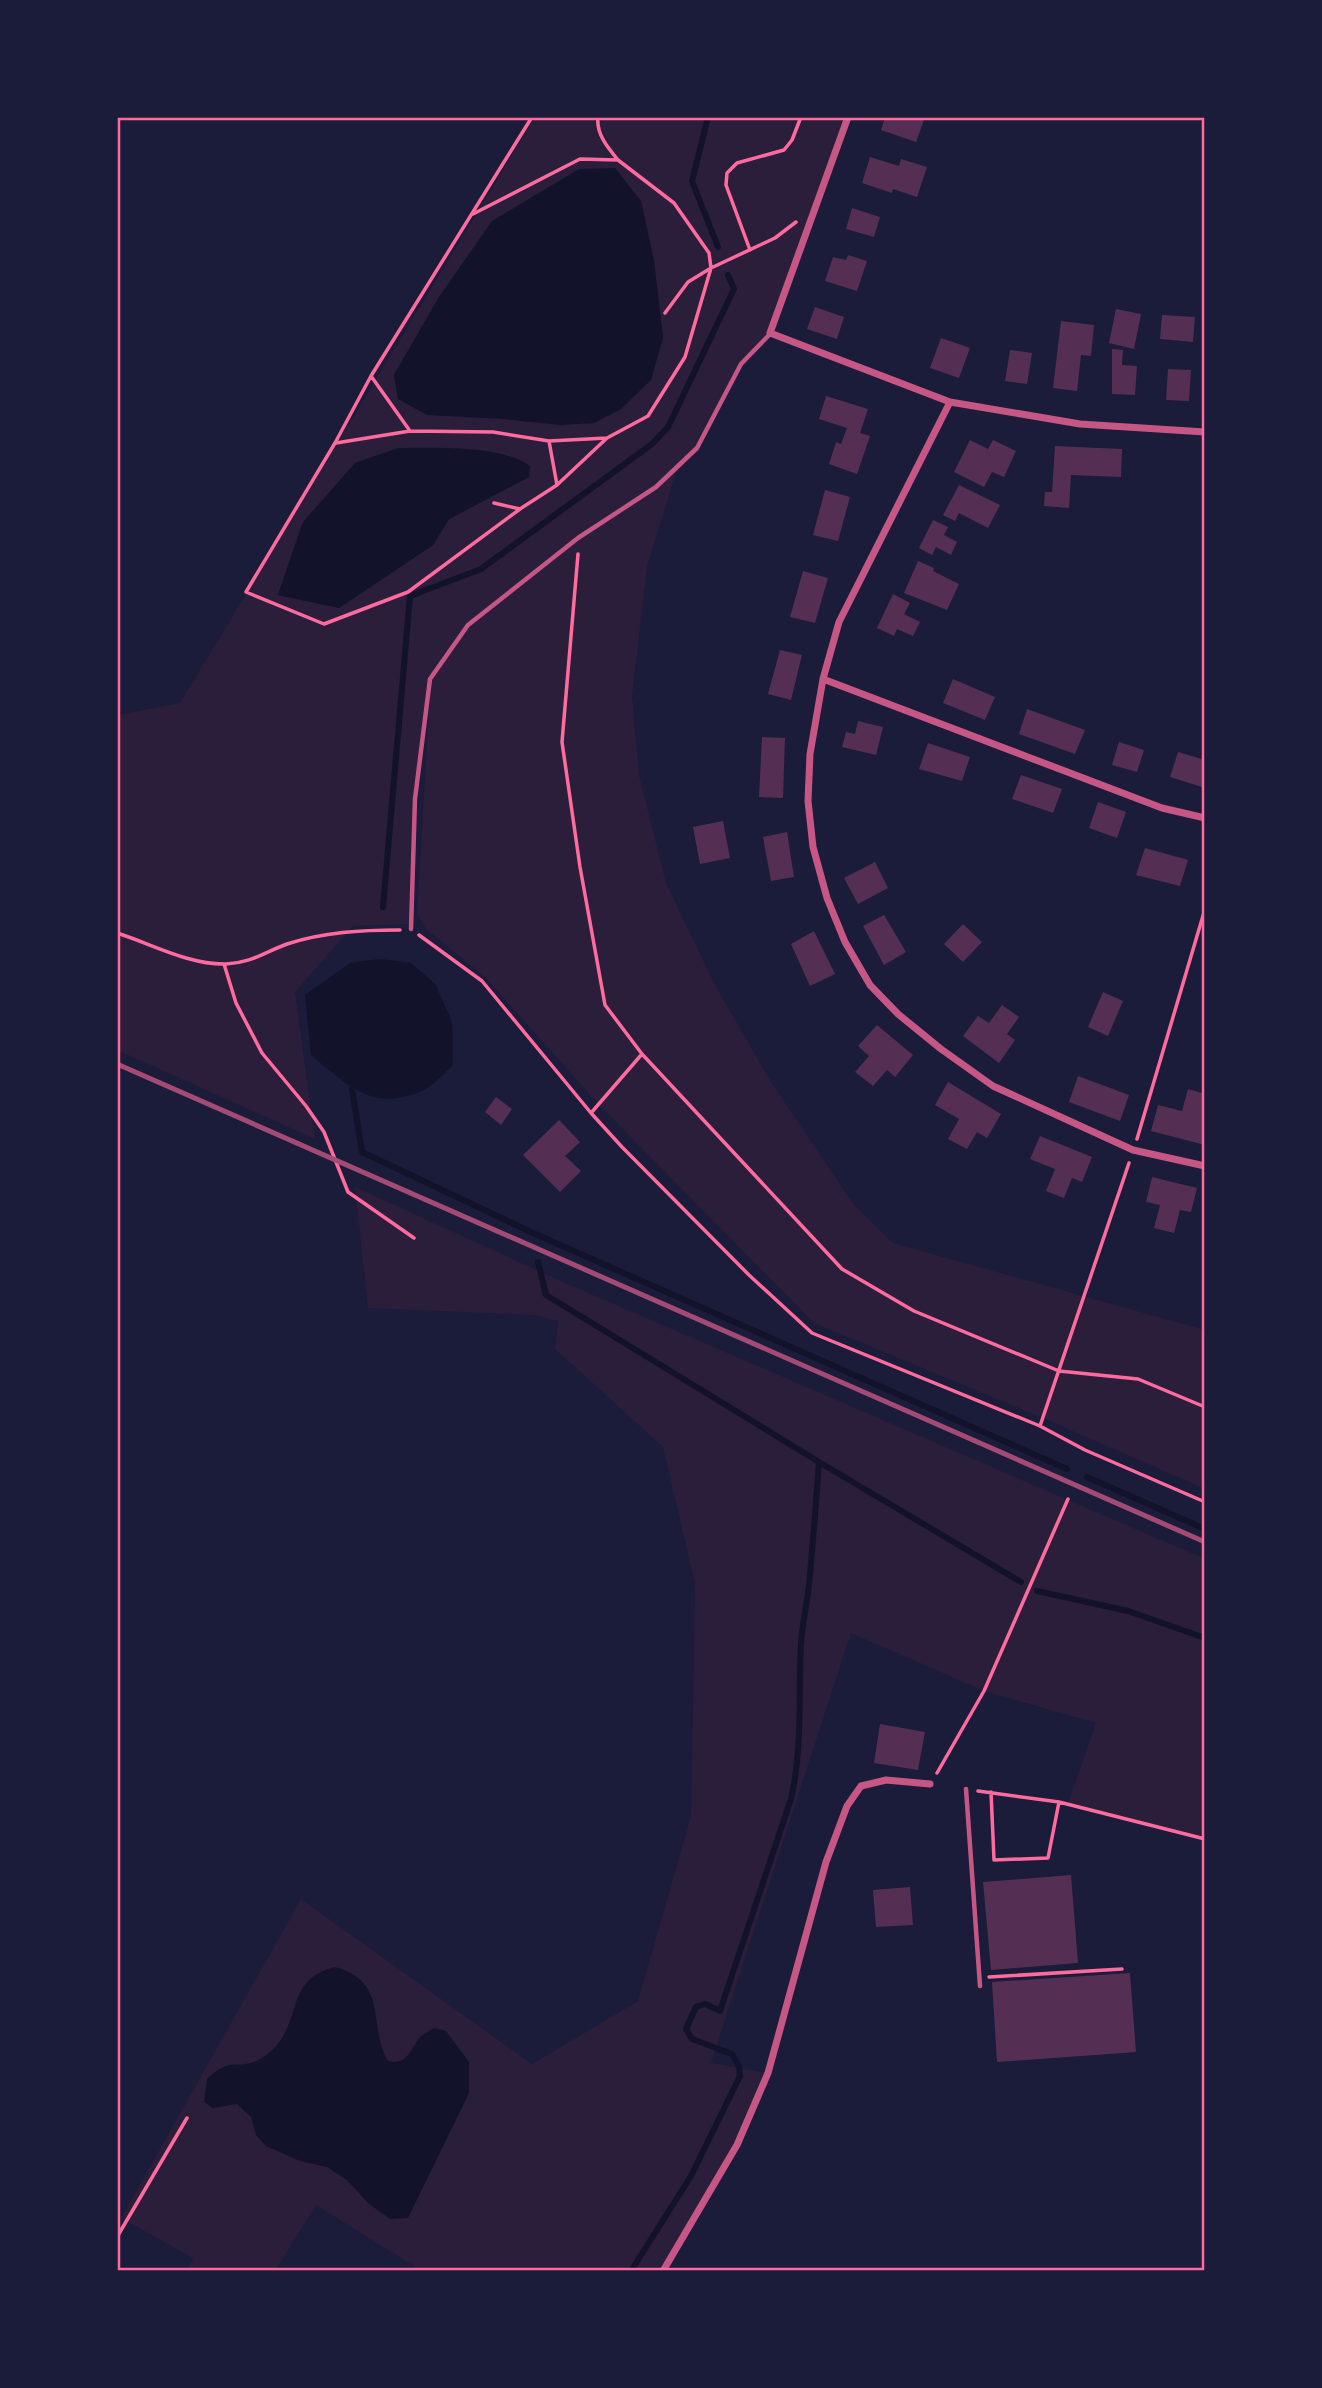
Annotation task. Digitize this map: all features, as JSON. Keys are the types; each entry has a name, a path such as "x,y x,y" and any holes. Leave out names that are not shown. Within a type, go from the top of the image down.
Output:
{"street":[{"path":"848,117 770,333 950,402 1080,424 1205,432"},
{"path":"950,402 839,622 823,679 810,754 808,802 813,847 831,909 845,942 870,985 898,1014 993,1086 1133,1150 1205,1166"},
{"path":"823,679 1162,808 1205,818"},
{"path":"663,2271 737,2145 768,2073 826,1861 847,1806 861,1786 886,1780 930,1784"}],"lane":[{"path":"411,929 415,799 430,679 468,625 578,538 656,487 697,448 741,364 770,333"},
{"path":"966,1789 980,1986"}],"path":[{"path":"532,117 371,376 335,443 246,592 324,624 408,592 557,485 607,439 648,416 685,357 711,268 709,253 674,203 618,160 606,145 597,126 598,117"},
{"path":"750,250 726,186 726,173 737,163 784,149 792,140 801,117"},
{"path":"470,216 580,159 618,160"},
{"path":"665,313 688,282 711,268 775,238 802,217 814,215"},
{"path":"371,376 410,430"},
{"path":"335,443 410,430 493,432 549,442 607,439"},
{"path":"549,442 557,485"},
{"path":"494,503 520,509"},
{"path":"578,538 562,742 580,867 605,1004 642,1054 842,1269 914,1311 1059,1371 1138,1379 1205,1407"},
{"path":"1040,1426 1133,1150 1205,909"},
{"path":"117,933 200,962 224,964 248,962 287,945 321,936 354,930 411,929 482,981 591,1113 749,1275 812,1333 1040,1426 1085,1450 1205,1502"},
{"path":"224,964 236,1003 257,1043 324,1132 348,1192 414,1238"},
{"path":"591,1113 642,1054"},
{"path":"930,1784 984,1691 1068,1499"},
{"path":"966,1789 1059,1802 1205,1839"},
{"path":"991,1793 995,1860 1048,1858 1059,1802"},
{"path":"980,1978 1122,1969"},
{"path":"117,2237 187,2118"}],"shaded area":[{"path":"535,117 847,117 770,332 740,365 697,448 675,475 647,567 632,696 639,775 666,883 715,985 771,1082 854,1205 893,1243 1205,1330 1205,1489 814,1323 601,1107 484,976 426,929 417,913 430,694 415,799 410,924 353,926 295,992 315,1139 117,1050 117,715 180,703","holes":["641,201 654,261 663,338 561,425 504,419 398,399 394,375 439,297","529,477 449,519 433,545 339,608 278,595 303,522"]},
{"path":"615,168 641,201 654,261 663,338 651,380 621,409 594,423 561,425 427,415 398,399 394,375 439,297 492,221 579,169"},
{"path":"398,448 467,449 502,454 530,466 529,477 449,519 433,545 339,608 278,595 303,522 355,463"},
{"path":"380,959 411,963 435,984 452,1021 453,1065 424,1090 390,1099 362,1093 337,1077 311,1055 305,995 350,963"},
{"path":"355,1187 563,1282 1205,1559 1205,1839 1068,1804 1096,1723 984,1691 851,1633 711,2063 767,2073 737,2145 660,2271 412,2271 414,2266 316,2205 275,2271 187,2271 193,2258 121,2218 301,1899 532,2064 638,2001 691,1816 695,1584 663,1447 555,1349 558,1321 534,1315 368,1308"},
{"path":"335,1967 364,1983 374,2007 382,2048 388,2061 404,2059 419,2038 434,2028 446,2031 469,2062 469,2093 408,2218 390,2219 368,2203 347,2180 327,2167 300,2161 266,2146 256,2135 251,2117 237,2104 213,2108 204,2102 207,2079 223,2067 254,2062 270,2052 285,2034 302,1989 309,1980"}],"building":[{"path":"885,117 915,117 924,120 916,142 881,130"},
{"path":"870,157 899,166 901,159 927,167 917,197 893,189 892,193 862,183"},
{"path":"852,208 880,217 874,237 846,229"},
{"path":"848,255 867,261 857,291 825,281 833,257 846,260"},
{"path":"815,307 844,317 837,339 807,329"},
{"path":"1116,309 1141,314 1134,349 1109,343"},
{"path":"1162,315 1195,317 1193,342 1160,339"},
{"path":"1061,321 1094,325 1091,356 1081,355 1077,391 1053,388"},
{"path":"941,338 970,348 959,378 930,368"},
{"path":"1112,349 1123,350 1122,365 1137,366 1135,395 1112,394"},
{"path":"1010,350 1032,353 1027,384 1005,381"},
{"path":"1168,369 1191,370 1189,401 1166,400"},
{"path":"826,396 868,409 860,433 870,436 857,474 829,464 836,442 841,444 847,428 819,419"},
{"path":"970,440 988,449 993,440 1016,451 1004,477 992,472 984,487 954,472"},
{"path":"1055,446 1122,449 1121,477 1071,475 1069,508 1044,506 1045,492 1052,492"},
{"path":"959,485 1000,505 988,528 959,513 955,521 943,515"},
{"path":"825,490 850,497 838,541 813,535"},
{"path":"933,520 948,527 944,535 957,542 951,555 936,547 932,555 919,548"},
{"path":"918,561 959,584 947,610 904,593"},
{"path":"803,571 828,578 815,623 790,617"},
{"path":"893,594 910,603 904,614 920,622 913,636 897,629 894,636 877,628"},
{"path":"780,650 802,655 791,700 768,694"},
{"path":"953,679 995,697 985,720 943,703"},
{"path":"1027,709 1085,730 1075,754 1019,734"},
{"path":"858,721 883,727 876,755 842,747 846,732 855,734"},
{"path":"762,737 785,738 783,798 759,797"},
{"path":"1119,742 1144,750 1137,772 1112,765"},
{"path":"928,743 970,757 962,781 919,769"},
{"path":"1178,752 1205,760 1205,788 1170,777"},
{"path":"1021,775 1062,789 1053,813 1012,799"},
{"path":"1098,802 1126,812 1117,838 1089,828"},
{"path":"723,821 730,858 700,864 693,827"},
{"path":"787,832 794,877 771,881 763,837"},
{"path":"1145,848 1188,860 1180,886 1136,875"},
{"path":"875,862 888,888 858,904 844,878"},
{"path":"884,915 906,952 884,965 863,926"},
{"path":"963,924 982,942 963,962 944,944"},
{"path":"814,931 835,974 810,986 791,944"},
{"path":"1103,992 1123,1001 1108,1036 1088,1027"},
{"path":"1002,1005 1019,1017 1007,1034 1015,1040 999,1063 963,1036 978,1016 989,1023"},
{"path":"877,1025 913,1055 895,1077 887,1070 873,1086 855,1072 869,1056 858,1046"},
{"path":"1078,1076 1129,1095 1120,1121 1069,1102"},
{"path":"948,1082 1001,1114 987,1138 977,1132 967,1149 948,1139 959,1119 935,1105"},
{"path":"1188,1089 1205,1094 1205,1145 1151,1131 1158,1105 1182,1111"},
{"path":"496,1097 512,1109 501,1125 485,1112"},
{"path":"559,1120 580,1142 565,1156 581,1171 560,1192 523,1155"},
{"path":"1040,1136 1092,1157 1082,1182 1072,1178 1064,1198 1046,1191 1055,1169 1030,1159"},
{"path":"1152,1177 1197,1188 1191,1212 1180,1210 1174,1233 1154,1228 1160,1205 1146,1202"},
{"path":"880,1724 925,1732 918,1770 874,1763"},
{"path":"1071,1875 1078,1963 991,1970 983,1882"},
{"path":"910,1887 913,1925 876,1927 873,1890"},
{"path":"1130,1973 1136,2052 997,2062 992,1982"}],"waterway":[{"path":"708,117 692,181 718,247"},
{"path":"383,907 410,596 481,569 652,444 668,427 734,289 728,275"},
{"path":"352,1089 362,1152 533,1233 1067,1469"},
{"path":"538,1262 546,1295 1021,1582"},
{"path":"631,2271 691,2176 740,2076 739,2066 732,2054 692,2039 686,2029 696,2007 705,2004 720,2011 791,1799 797,1760 802,1629 809,1585 819,1462"},
{"path":"1087,1477 1205,1529"},
{"path":"1037,1591 1128,1611 1205,1638"}],"railway":[{"path":"117,1064 1205,1542"}]}
